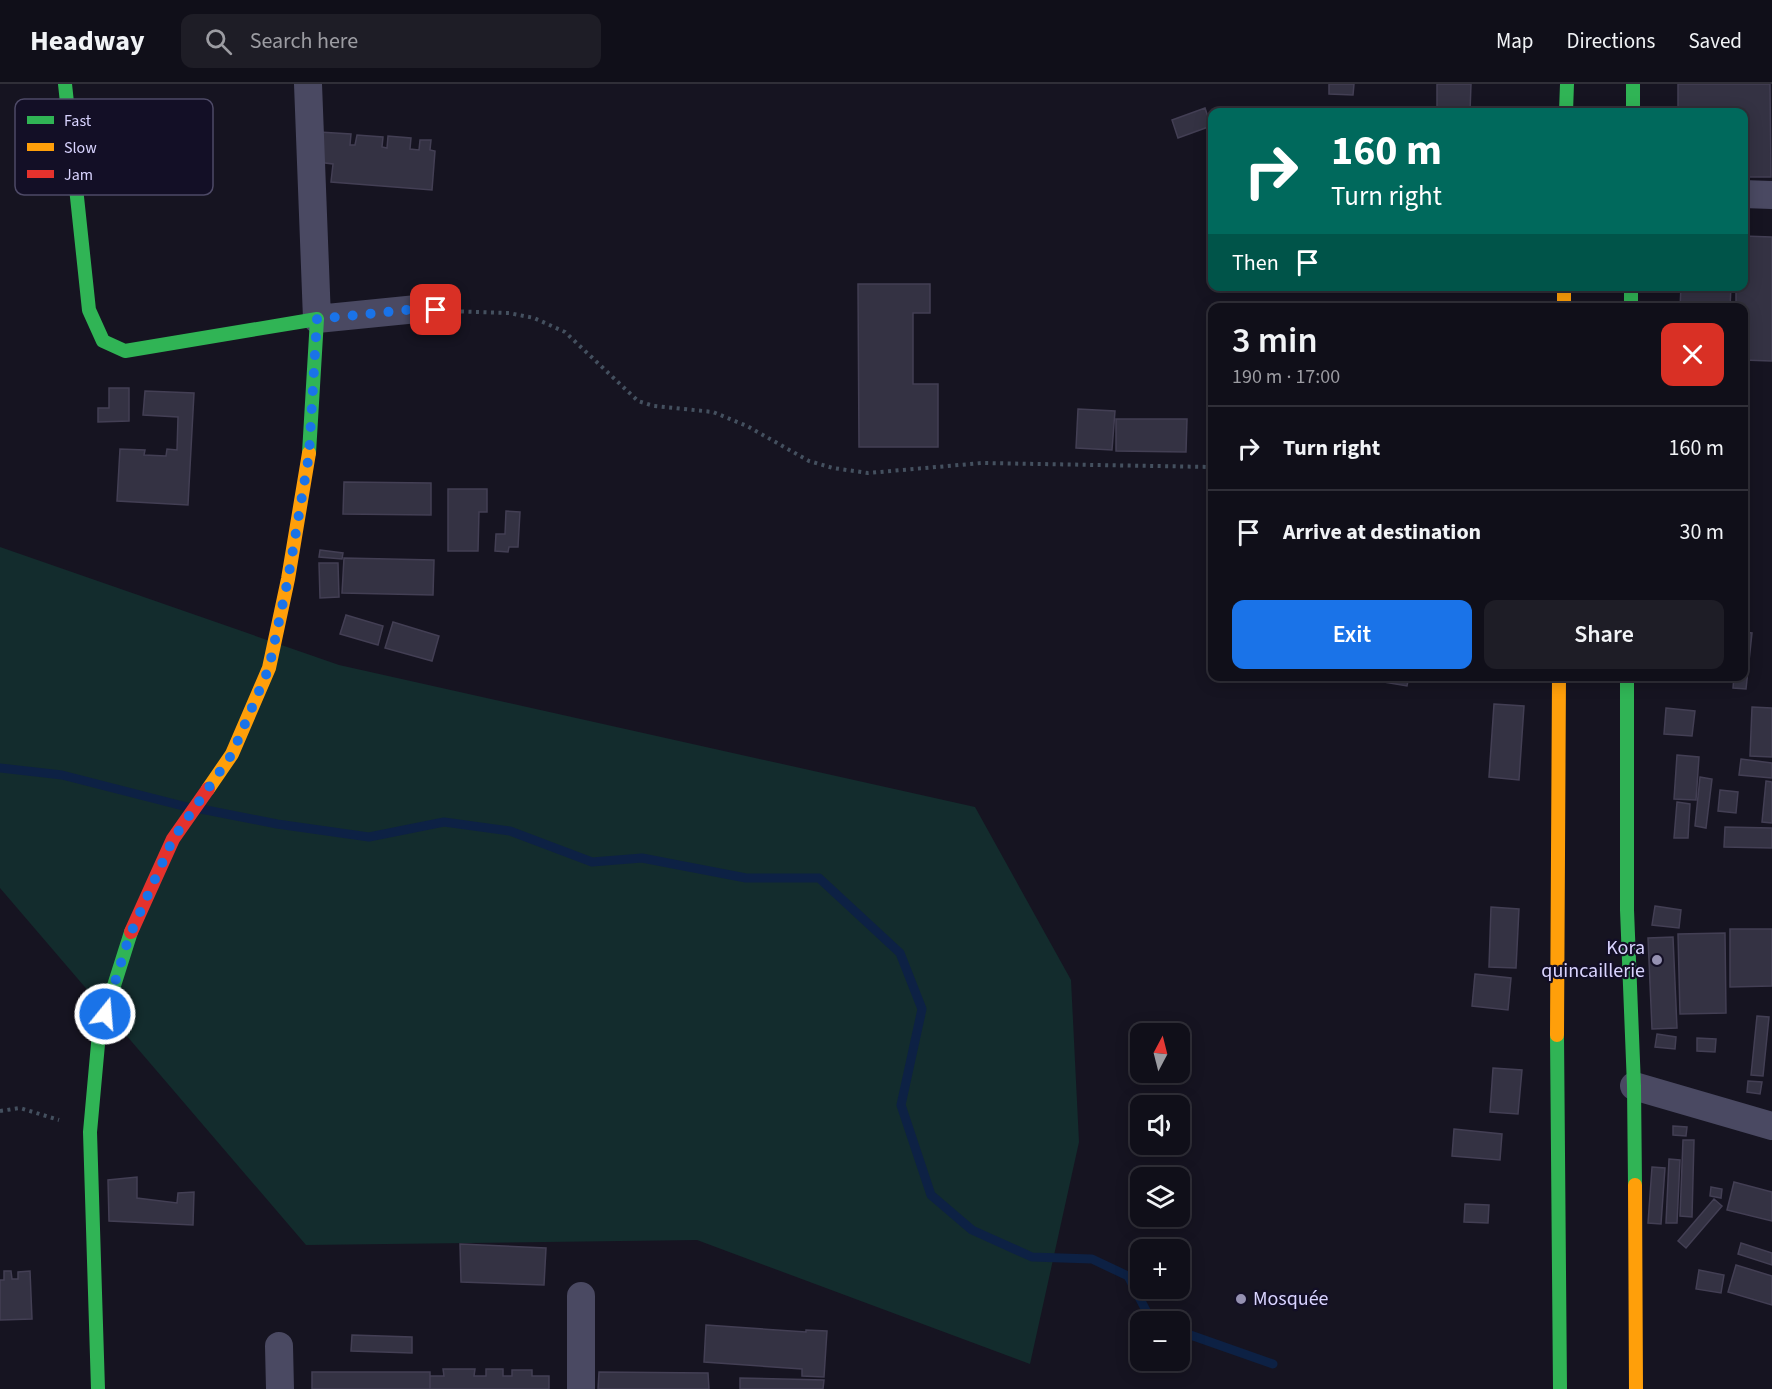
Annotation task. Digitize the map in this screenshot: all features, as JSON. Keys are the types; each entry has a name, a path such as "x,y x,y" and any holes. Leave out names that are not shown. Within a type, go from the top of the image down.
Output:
{"street":[{"path":"65,84 67,99"},
{"path":"98,1389 90,1132 99,1033 129,937 173,839 232,754 269,668 288,579 309,455 317,319 308,84"},
{"path":"1566,108 1567,84"},
{"path":"1633,84 1633,108"},
{"path":"1748,194 1772,195"},
{"path":"77,195 89,310 103,341 125,351 317,319 417,309"},
{"path":"1559,681 1557,1100 1560,1389"},
{"path":"1627,681 1627,910 1634,1086 1636,1389"},
{"path":"1634,1086 1772,1126"},
{"path":"581,1296 581,1389"},
{"path":"279,1346 280,1389"}],"path":[{"path":"417,309 509,314 534,318 565,332 638,401 654,406 713,412 747,426 809,461 833,468 868,474 982,463 1208,467"},
{"path":"0,1111 20,1108 44,1114 90,1132"}],"green space":[{"path":"0,547 339,665 975,807 1071,980 1079,1142 1030,1364 697,1240 306,1245 0,888"}],"building":[{"path":"1329,84 1354,84 1353,95 1329,94"},
{"path":"1437,84 1471,84 1470,108 1437,108"},
{"path":"1678,84 1770,84 1771,177 1748,177 1748,108 1678,108"},
{"path":"1205,108 1208,127 1178,138 1172,120"},
{"path":"319,132 351,134 350,145 355,145 357,135 383,137 382,147 387,148 388,136 411,138 410,149 419,150 420,140 431,140 430,150 435,151 432,190 331,182 333,164 317,162"},
{"path":"1748,236 1772,237 1772,361 1748,360 1748,303 1736,303 1736,291 1748,291"},
{"path":"858,284 930,284 930,313 913,313 913,384 938,384 938,447 859,447"},
{"path":"1681,291 1731,291 1730,303 1680,303"},
{"path":"109,388 129,388 129,421 98,422 98,408 109,408"},
{"path":"145,391 194,393 188,505 117,501 120,449 145,450 144,455 166,456 167,449 177,450 178,417 143,415"},
{"path":"1078,409 1115,411 1112,450 1076,448"},
{"path":"1116,419 1187,419 1186,452 1116,451"},
{"path":"344,482 431,483 431,515 343,514"},
{"path":"448,489 487,489 487,512 479,512 478,551 448,551"},
{"path":"506,511 520,512 518,547 509,547 508,552 495,551 496,534 505,534"},
{"path":"320,550 343,553 342,559 319,557"},
{"path":"344,558 434,560 433,595 342,593"},
{"path":"319,563 338,563 339,597 320,598"},
{"path":"346,615 383,626 378,645 340,634"},
{"path":"393,622 439,636 432,661 385,648"},
{"path":"1748,633 1752,633 1748,670"},
{"path":"1383,681 1408,681 1407,686"},
{"path":"1734,681 1747,681 1746,689 1733,688"},
{"path":"1494,704 1524,706 1519,780 1489,777"},
{"path":"1752,707 1772,708 1772,757 1750,756"},
{"path":"1666,708 1695,711 1692,736 1664,734"},
{"path":"1677,755 1699,757 1696,800 1674,799"},
{"path":"1741,759 1772,763 1772,778 1739,775"},
{"path":"1700,777 1712,779 1706,828 1695,826"},
{"path":"1766,781 1772,782 1772,823 1762,822"},
{"path":"1720,790 1738,792 1736,813 1718,811"},
{"path":"1677,802 1690,804 1688,838 1674,838"},
{"path":"1725,827 1772,828 1772,848 1724,847"},
{"path":"1655,906 1681,910 1679,928 1652,925"},
{"path":"1491,907 1519,909 1516,968 1489,967"},
{"path":"1730,929 1772,929 1772,986 1730,987"},
{"path":"1725,933 1726,1013 1680,1014 1678,934"},
{"path":"1673,937 1677,1028 1652,1029 1648,938"},
{"path":"1475,974 1511,978 1508,1010 1472,1006"},
{"path":"1757,1016 1769,1017 1763,1076 1751,1075"},
{"path":"1657,1034 1676,1037 1675,1049 1655,1047"},
{"path":"1697,1038 1716,1039 1715,1052 1697,1051"},
{"path":"1493,1068 1522,1070 1518,1114 1490,1112"},
{"path":"1748,1081 1762,1082 1760,1094 1747,1092"},
{"path":"1673,1126 1687,1127 1686,1136 1673,1135"},
{"path":"1454,1129 1502,1134 1500,1160 1452,1156"},
{"path":"1683,1140 1694,1140 1692,1217 1680,1216"},
{"path":"1669,1159 1680,1160 1677,1223 1666,1223"},
{"path":"1652,1167 1665,1168 1661,1224 1648,1223"},
{"path":"137,1177 137,1198 177,1203 178,1193 194,1192 193,1225 109,1221 108,1180"},
{"path":"1734,1182 1772,1192 1772,1221 1727,1210"},
{"path":"1711,1187 1722,1189 1721,1198 1710,1196"},
{"path":"1714,1199 1722,1206 1686,1248 1678,1241"},
{"path":"1465,1204 1489,1205 1488,1223 1464,1222"},
{"path":"1741,1243 1772,1253 1772,1265 1738,1254"},
{"path":"460,1244 546,1248 544,1285 461,1282"},
{"path":"1736,1265 1772,1276 1772,1305 1728,1292"},
{"path":"1699,1270 1724,1275 1721,1293 1696,1289"},
{"path":"4,1271 11,1271 12,1279 18,1279 18,1272 30,1271 32,1319 0,1320 0,1280 4,1280"},
{"path":"706,1325 806,1332 806,1330 827,1331 824,1377 802,1376 802,1369 704,1362"},
{"path":"352,1335 412,1337 412,1353 351,1351"},
{"path":"443,1369 475,1369 474,1376 486,1376 486,1369 503,1369 503,1376 512,1376 512,1370 532,1370 532,1376 549,1376 549,1389 430,1389 430,1376 444,1376"},
{"path":"312,1372 430,1372 430,1389 312,1389"},
{"path":"599,1372 708,1373 709,1389 598,1389"},
{"path":"740,1378 824,1380 823,1389 740,1389"}],"waterway":[{"path":"0,768 62,775 187,807"},
{"path":"201,809 277,824 369,837 444,822 510,831 592,862 642,858 746,878 819,878 900,953 922,1009 901,1105 931,1195 972,1230 1032,1257 1092,1259 1128,1276 1146,1311"},
{"path":"1190,1335 1273,1364"}],"traffic: fast":[{"path":"65,84 67,99"},
{"path":"1566,108 1567,84"},
{"path":"1633,84 1633,108"},
{"path":"77,195 89,310 103,341 125,351 317,319 309,453"},
{"path":"1631,291 1631,303"},
{"path":"1627,681 1627,910 1634,1086 1635,1185"},
{"path":"98,1389 90,1132 99,1033 131,932"},
{"path":"1557,1035 1560,1389"}],"traffic: slow":[{"path":"1564,291 1564,303"},
{"path":"208,789 232,754 269,668 288,579 309,453"},
{"path":"1557,1035 1559,681"},
{"path":"1635,1185 1636,1389"}],"traffic: jam":[{"path":"131,932 173,839 208,789"}],"place":[{"name":"Kora quincaillerie","path":"1657,960"},
{"name":"Mosquée","path":"1241,1299"}],"route":[{"path":"105,1014 129,937 173,839 232,754 269,668 288,579 309,455 317,319 417,309 436,310"}]}
